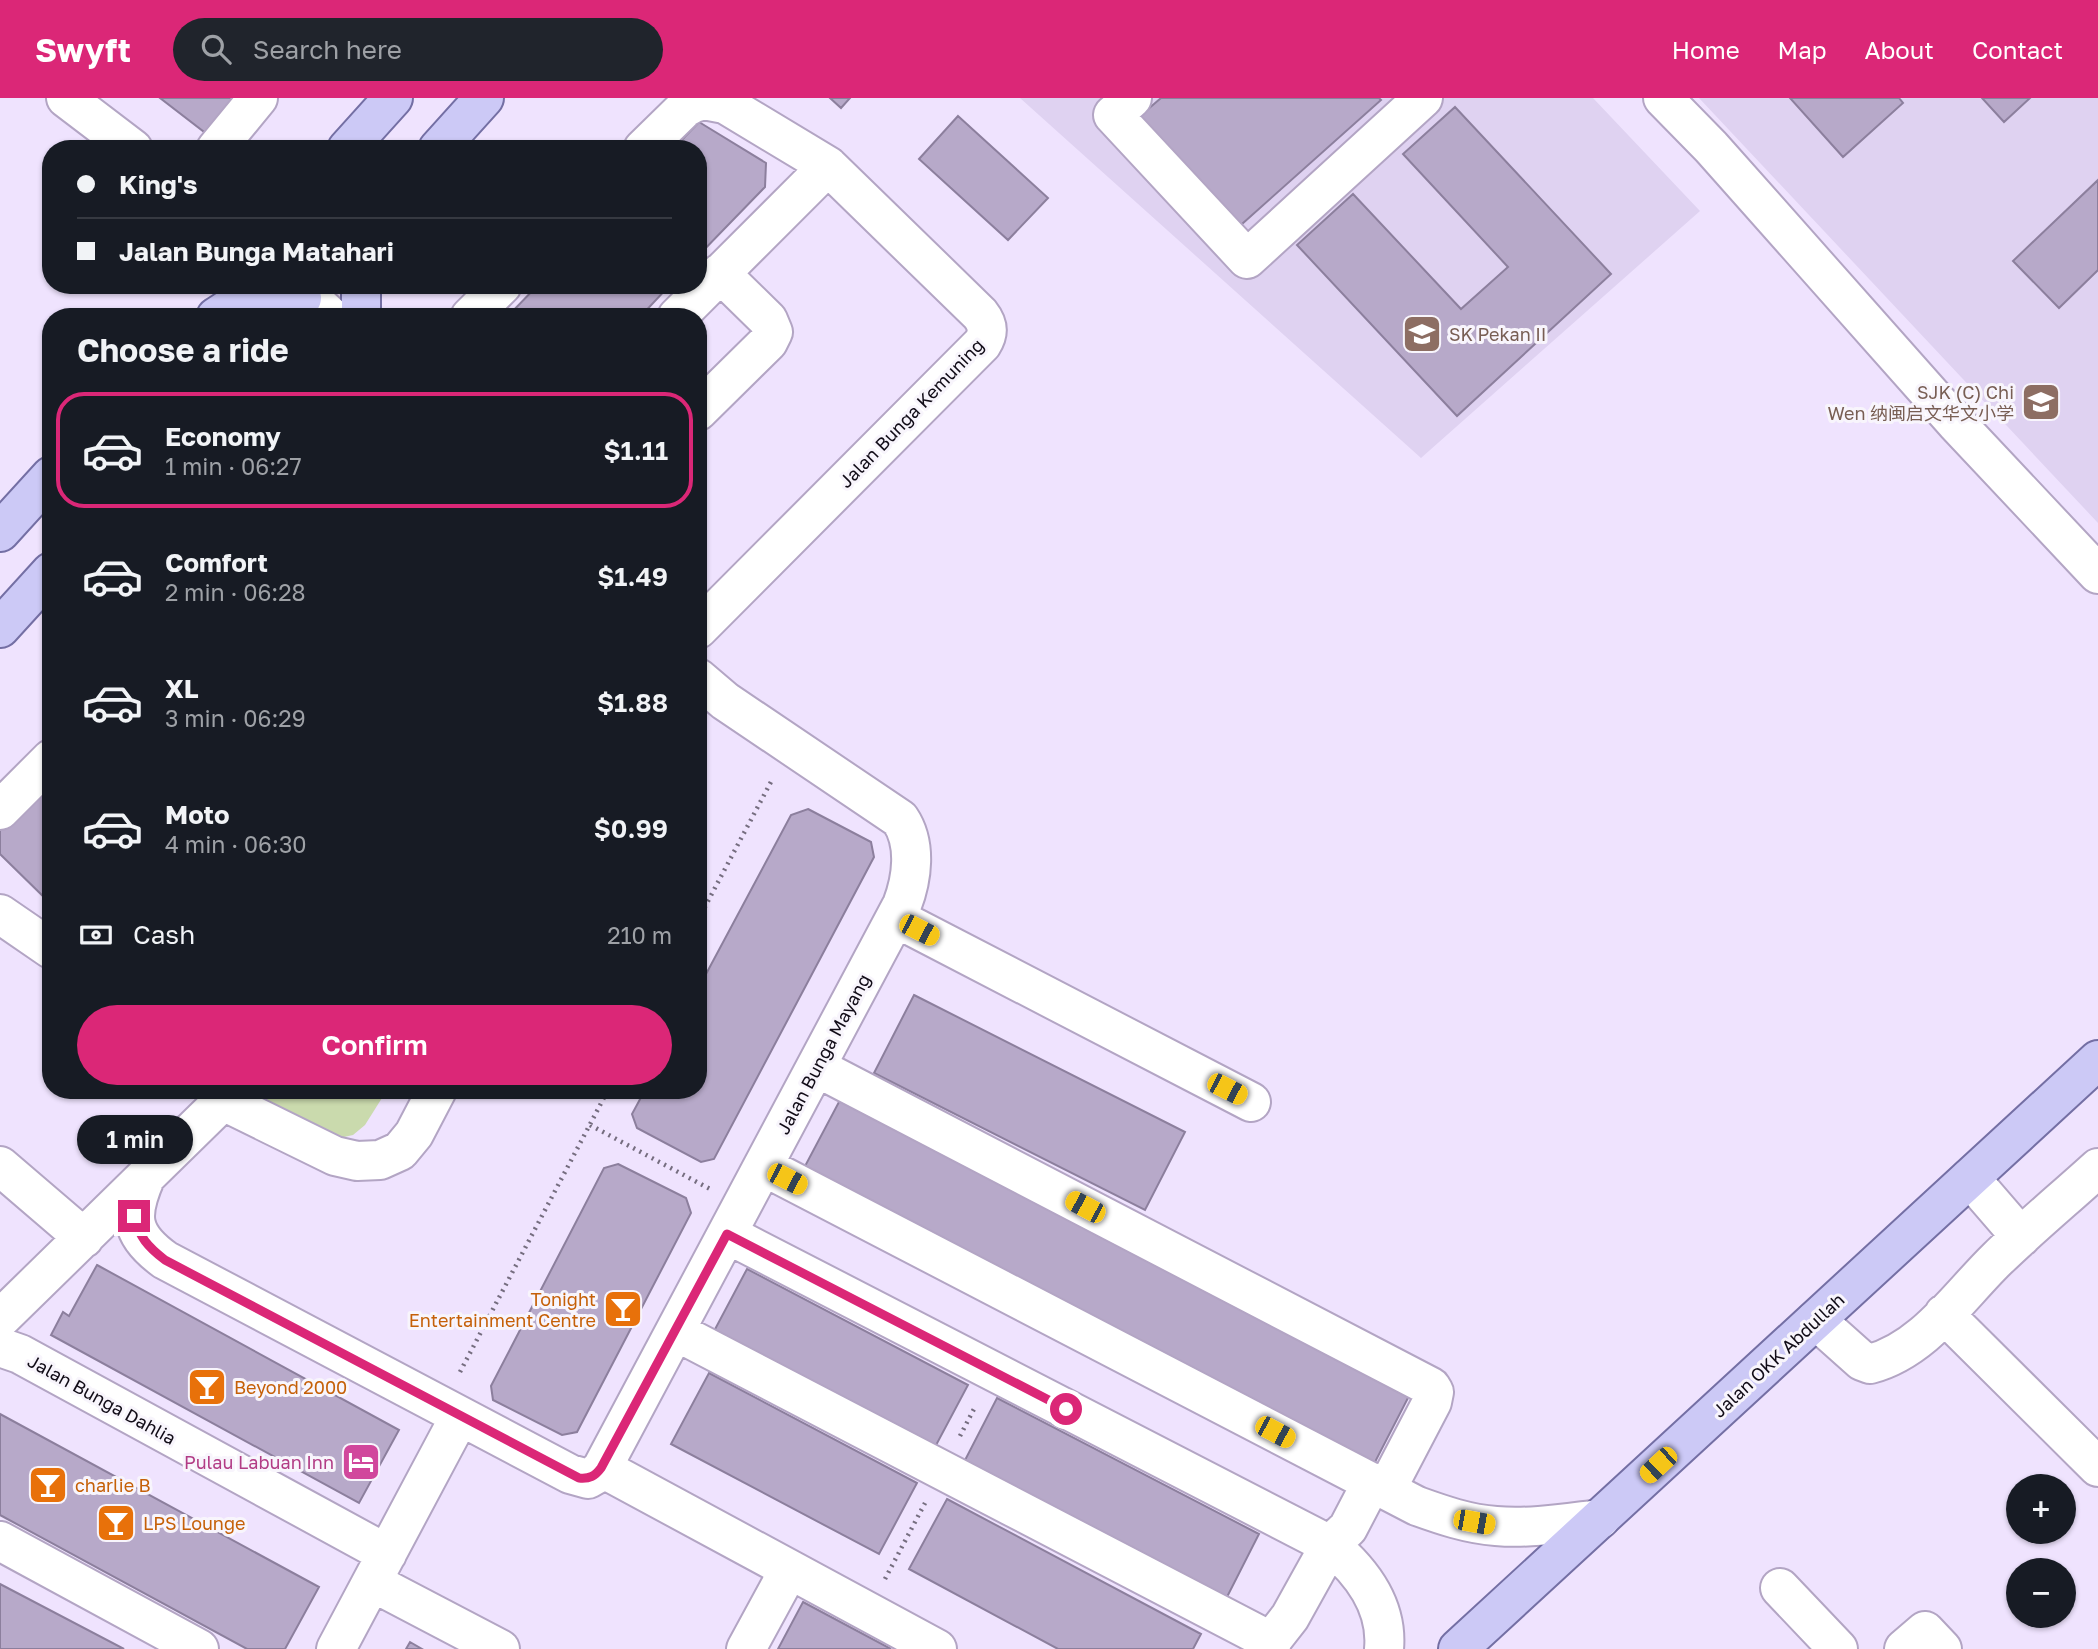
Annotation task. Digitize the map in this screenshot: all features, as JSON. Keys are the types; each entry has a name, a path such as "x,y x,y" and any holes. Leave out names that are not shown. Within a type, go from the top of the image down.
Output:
{"main road":[{"path":"356,140 393,98"},
{"path":"446,140 484,98"},
{"path":"203,308 216,294"},
{"path":"231,308 254,294"},
{"path":"286,294 308,304"},
{"path":"0,532 42,486"},
{"path":"0,628 42,582"},
{"name":"Jalan OKK Abdullah","path":"1458,1649 2098,1060"}],"street":[{"path":"66,98 120,140"},
{"path":"223,140 258,98"},
{"path":"1113,104 1247,259 1423,98"},
{"path":"1663,98 1956,423 2098,574"},
{"path":"652,140 685,108 704,100 715,101 725,104 828,166 707,286"},
{"name":"Jalan Bunga Kemuning","path":"707,620 986,337 985,321 980,314 828,166"},
{"path":"707,402 768,342 773,332 768,320 720,273"},
{"path":"479,308 493,294"},
{"path":"686,308 699,294"},
{"name":"Jalan Bunga Mayang","path":"601,1468 895,918 908,888 911,843 905,827 894,814 724,701 707,686"},
{"path":"0,810 42,768"},
{"path":"0,914 42,942"},
{"path":"895,918 1251,1102"},
{"path":"675,1331 1269,1646 1290,1617 1330,1545 1348,1528 1379,1486 1432,1402 1434,1392 1431,1387 816,1067"},
{"path":"0,1319 225,1099"},
{"path":"233,1099 335,1156 356,1161 380,1160 400,1151 414,1134 432,1099"},
{"path":"0,1166 84,1238"},
{"path":"763,1166 1417,1506 1452,1519 1496,1526 1543,1525 1600,1519"},
{"path":"1816,1320 1862,1361 1870,1364 1901,1352 1926,1333 2021,1237 2098,1168"},
{"path":"146,1176 137,1196 134,1216 138,1232 149,1248 165,1260 579,1478 588,1479 601,1468 937,1649"},
{"path":"1970,1178 2021,1237"},
{"path":"734,1220 1330,1545 1353,1565 1368,1585 1380,1612 1384,1649"},
{"path":"1944,1314 2098,1467"},
{"name":"Jalan Bunga Dahlia","path":"0,1347 20,1354 380,1568 500,1649"},
{"path":"336,1649 380,1568 451,1411"},
{"path":"0,1541 199,1649"},
{"path":"746,1649 789,1570"},
{"path":"1780,1588 1838,1649"},
{"path":"1904,1649 1925,1631 1942,1649"}],"path":[{"path":"707,903 790,745"},
{"path":"451,1411 603,1099"},
{"path":"590,1125 734,1220"}],"shaded area":[{"name":"SK Pekan II","path":"1020,98 1593,98 1700,211 1421,458"},
{"name":"SJK (C) Chi Wen 纳闽启文华文小学","path":"1699,98 2098,98 2098,523 1870,280"}],"green space":[{"path":"262,1099 381,1099 365,1125 353,1135 335,1139 261,1103"}],"building":[{"path":"160,98 243,98 212,138"},
{"path":"830,98 850,98 841,108"},
{"path":"1161,98 1381,100 1233,232 1133,122"},
{"path":"1790,98 1899,98 1903,103 1843,157"},
{"path":"1982,98 2030,98 2004,122"},
{"path":"1455,107 1611,274 1457,416 1297,245 1353,194 1461,309 1508,267 1403,154"},
{"path":"958,116 1048,198 1008,240 919,159"},
{"path":"699,122 766,163 765,187 707,247 707,140 682,140"},
{"path":"2098,180 2098,270 2059,308 2013,261"},
{"path":"529,294 662,294 648,308 516,308"},
{"path":"42,784 42,895 0,854 0,827"},
{"path":"808,809 871,842 874,857 714,1159 701,1162 637,1128 632,1114 640,1099 707,1099 707,972 791,815"},
{"path":"914,995 1185,1132 1145,1210 874,1073"},
{"path":"840,1100 1409,1396 1374,1464 804,1168"},
{"path":"618,1164 686,1198 691,1213 577,1432 562,1435 493,1400 491,1386 604,1168"},
{"path":"97,1265 399,1430 359,1503 51,1335 63,1312 69,1316"},
{"path":"747,1269 968,1385 934,1449 713,1333"},
{"path":"709,1373 917,1483 879,1554 671,1444"},
{"path":"997,1398 1259,1534 1226,1599 963,1464"},
{"path":"0,1414 319,1587 285,1649 247,1649 0,1515"},
{"path":"947,1499 1201,1634 1193,1649 1058,1649 909,1569"},
{"path":"0,1584 124,1649 0,1649"},
{"path":"803,1602 891,1649 778,1649"},
{"path":"410,1642 422,1649 406,1649"}],"place":[{"name":"SK Pekan II","path":"1422,334"},
{"name":"SJK (C) Chi Wen 纳闽启文华文小学","path":"2041,402"},
{"name":"Tonight Entertainment Centre","path":"623,1309"},
{"name":"Beyond 2000","path":"207,1387"},
{"name":"Pulau Labuan Inn","path":"361,1462"},
{"name":"charlie B","path":"48,1485"},
{"name":"LPS Lounge","path":"116,1523"}],"route":[{"path":"134,1216 138,1232 149,1248 165,1260 579,1478 588,1479 601,1468 727,1234 1066,1409"}]}
